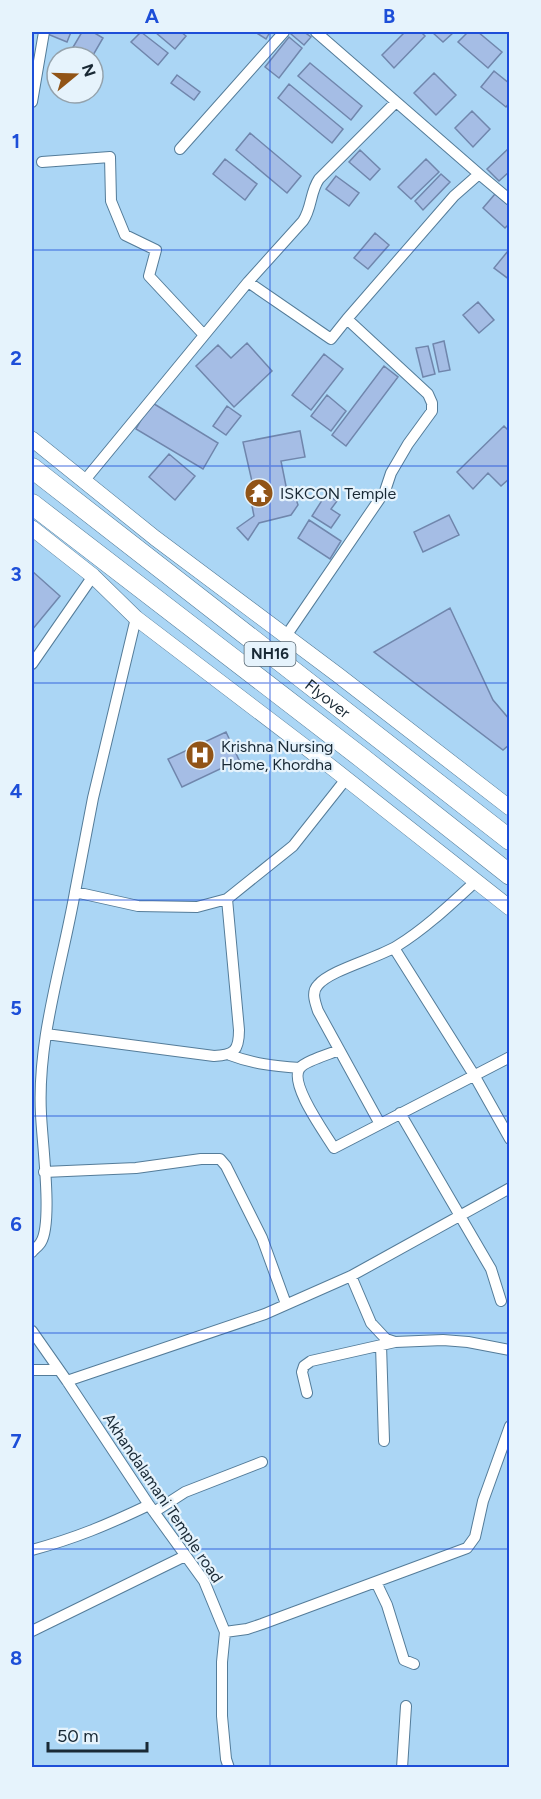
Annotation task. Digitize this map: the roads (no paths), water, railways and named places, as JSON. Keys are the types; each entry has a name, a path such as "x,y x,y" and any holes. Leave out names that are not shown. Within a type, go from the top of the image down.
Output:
{"highway":[{"name":"Flyover","path":"32,468 510,840"},
{"name":"Flyover","path":"32,504 510,875"}],"street":[{"path":"32,102 44,32"},
{"path":"180,149 284,32"},
{"path":"316,32 510,200"},
{"path":"85,480 248,282 303,221 319,179 396,102"},
{"path":"42,162 110,157 111,201 125,235 156,250 149,276 204,335"},
{"path":"248,282 331,339 454,196 479,174"},
{"path":"286,636 386,491 391,473 408,444 432,411 428,394 347,319"},
{"path":"32,439 155,538 510,808"},
{"path":"32,530 93,576 136,618 510,908"},
{"path":"32,664 93,576"},
{"path":"32,1252 42,1242 45,1224 40,1112 46,1034 93,798 136,618"},
{"path":"75,892 138,906 197,907 227,899 293,846 346,779"},
{"path":"380,1124 316,1004 314,997 316,986 327,978 394,948 415,934 476,881"},
{"path":"227,899 239,1030 239,1042 230,1055"},
{"path":"394,948 474,1075 510,1139"},
{"path":"46,1034 214,1056 230,1055 264,1065 300,1068 339,1050"},
{"path":"300,1068 296,1077 299,1089 334,1148 510,1058"},
{"path":"400,1113 491,1269 501,1300"},
{"path":"44,1172 136,1168 201,1159 220,1159 226,1166 262,1238 286,1304"},
{"path":"67,1381 265,1314 351,1276 510,1188"},
{"path":"351,1276 370,1323 386,1339 395,1342"},
{"name":"Akhandalamani Temple road","path":"32,1331 151,1509 204,1581 225,1632 222,1662 222,1716 226,1760 229,1767"},
{"path":"307,1393 302,1372 304,1366 311,1361 395,1342 468,1341 510,1350"},
{"path":"381,1345 384,1441"},
{"path":"32,1370 58,1370"},
{"path":"225,1632 248,1629 262,1624 460,1551 471,1544 483,1501 510,1426"},
{"path":"32,1550 100,1529 262,1462"},
{"path":"32,1631 185,1556"},
{"path":"376,1582 387,1605 404,1660 414,1664"},
{"path":"402,1767 406,1706"}],"place":[{"name":"ISKCON Temple","path":"259,493"},
{"name":"Krishna Nursing Home, Khordha","path":"200,755"}]}
